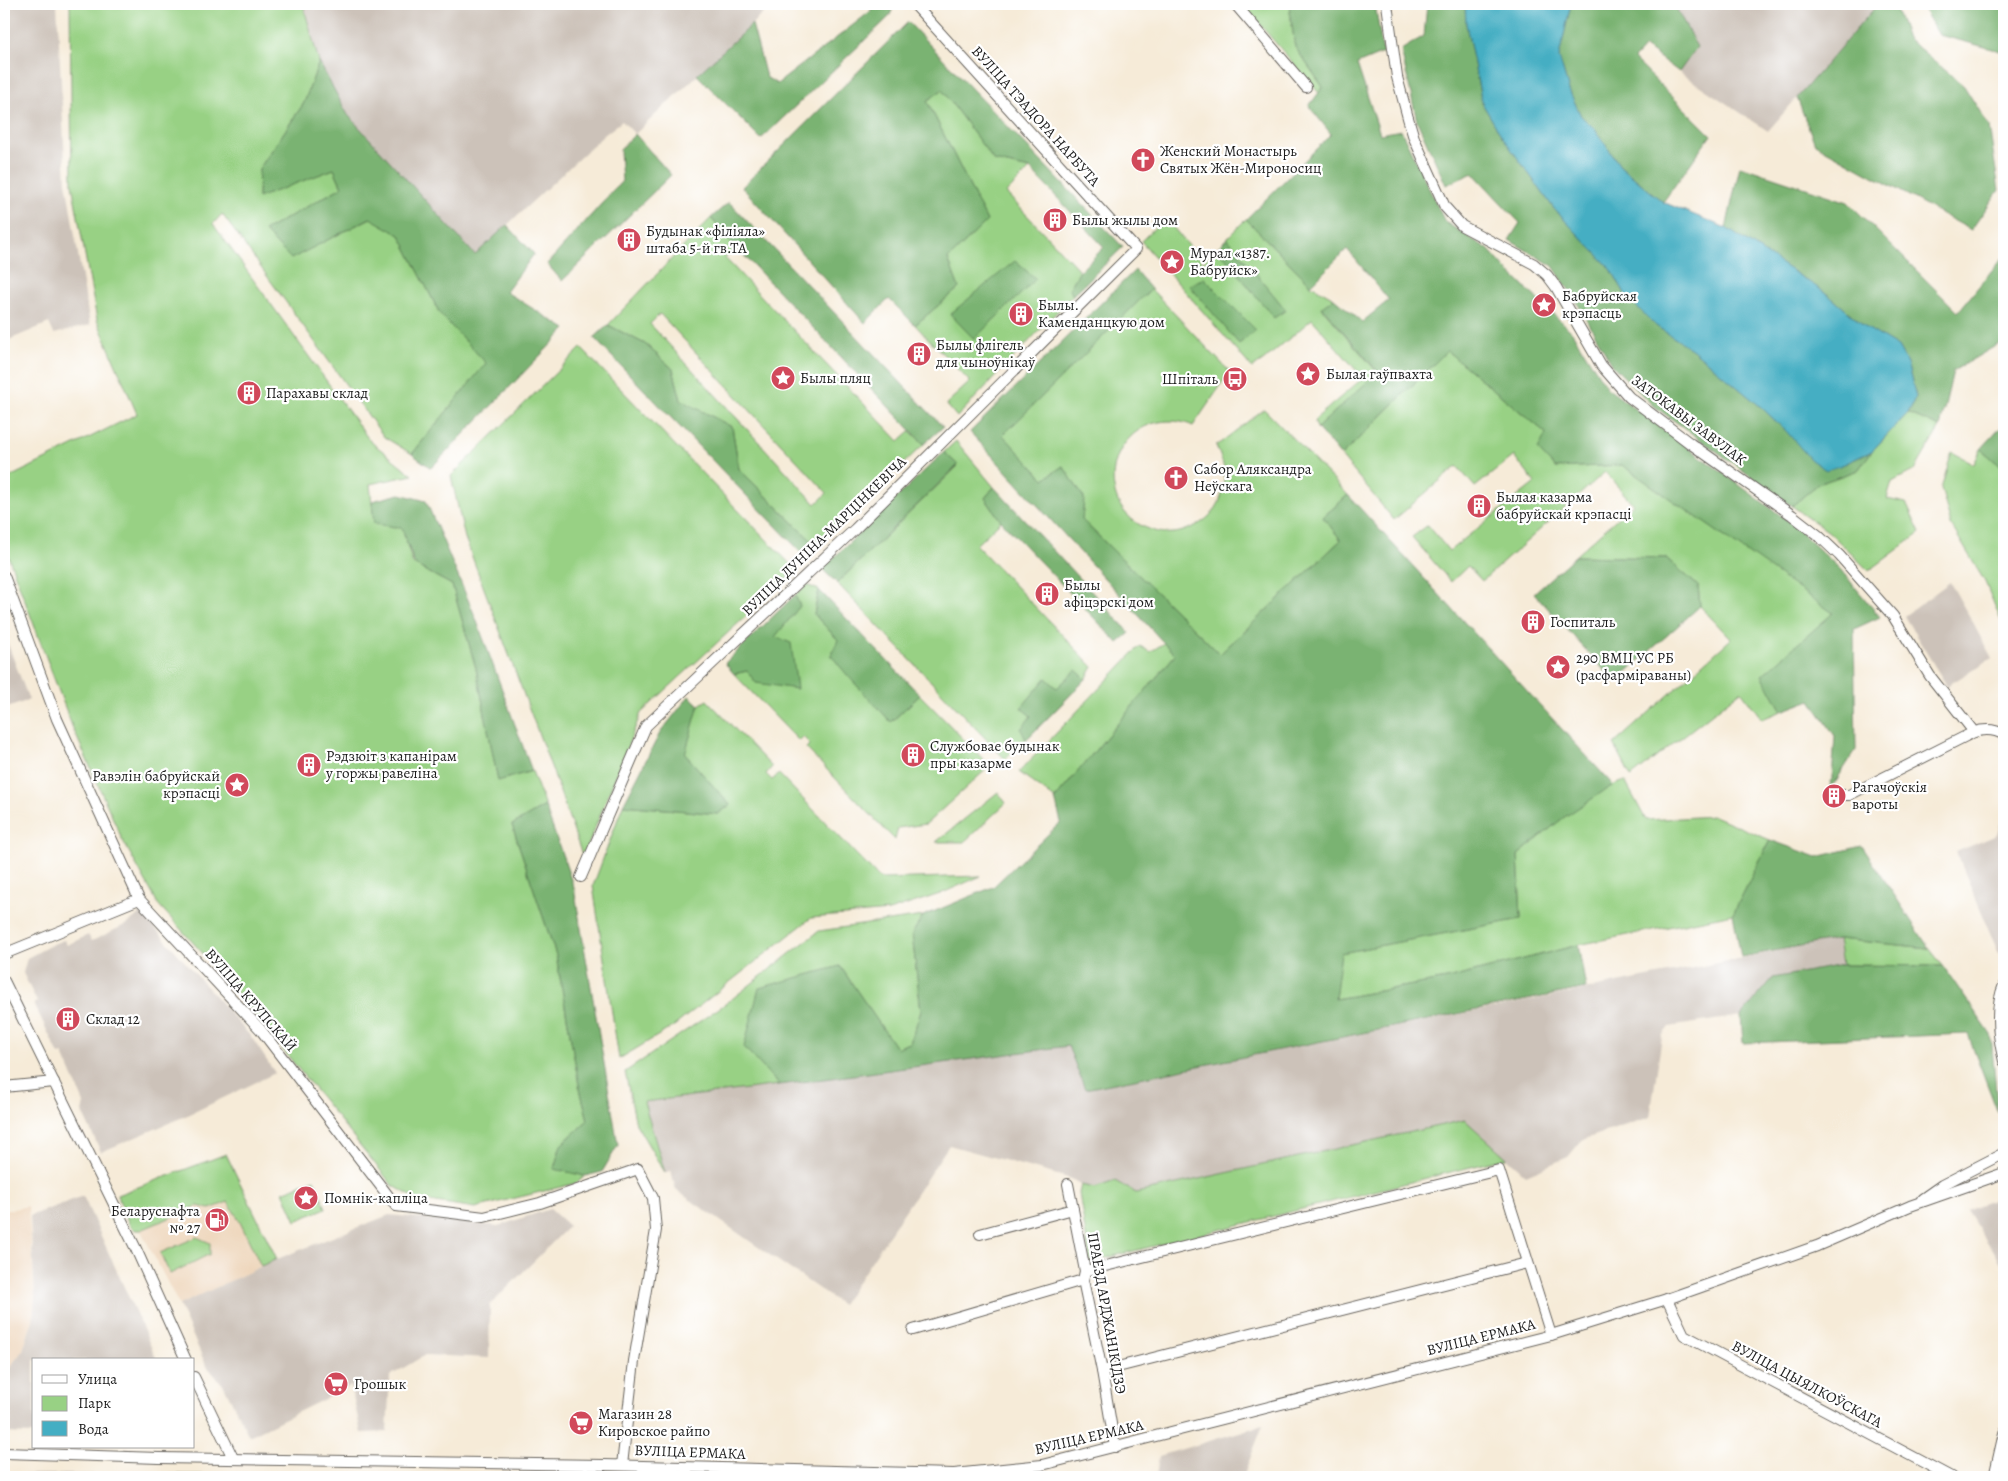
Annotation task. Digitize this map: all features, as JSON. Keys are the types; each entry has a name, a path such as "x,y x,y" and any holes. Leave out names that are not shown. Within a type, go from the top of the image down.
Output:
{"street":[{"name":"ВУЛІЦА ТЭАДОРА НАРБУТА","path":"914,4 1136,249"},
{"path":"1235,4 1306,87"},
{"name":"ЗАТОКАВЫ ЗАВУЛАК","path":"1387,4 1397,77 1410,125 1435,187 1450,214 1462,226 1542,270 1556,287 1601,365 1629,396 1691,444 1792,515 1829,545 1892,616 1930,676 1974,732"},
{"name":"ВУЛІЦА ДУНІНА-МАРЦІНКЕВІЧА","path":"581,877 646,726 855,529 1136,249"},
{"name":"ВУЛІЦА КРУПСКАЙ","path":"4,576 57,719 138,899 261,1030 396,1206 484,1217 540,1203 638,1169"},
{"path":"1836,795 1849,794 1974,732 1983,730 1998,731 2004,735"},
{"path":"4,954 138,899"},
{"path":"4,980 140,1257 185,1358"},
{"path":"2004,985 2000,995 1998,1013 2004,1061"},
{"path":"4,1087 54,1082"},
{"name":"ВУЛІЦА ЕРМАКА","path":"1910,1206 1942,1185 2004,1153"},
{"name":"ВУЛІЦА ЕРМАКА","path":"622,1465 634,1361 656,1230 653,1198 638,1169"},
{"name":"ВУЛІЦА ЕРМАКА","path":"913,1330 1084,1275 1499,1170 1551,1335"},
{"name":"ВУЛІЦА ЕРМАКА","path":"4,1453 159,1458 622,1465 954,1474 1042,1464 1551,1335 1667,1299 1816,1246 1910,1206 2004,1173"},
{"name":"ПРАЕЗД АРДЖАНІКІДЗЭ","path":"1068,1184 1115,1447"},
{"path":"980,1234 1073,1209"},
{"path":"1102,1371 1527,1263"},
{"name":"ВУЛІЦА ЦЫЯЛКОЎСКАГА","path":"1667,1299 1684,1336 1951,1477"},
{"path":"195,1379 232,1458"},
{"path":"1994,1477 2004,1433"},
{"path":"954,1474 966,1477"}],"shaded area":[{"path":"4,4 57,4 66,182 90,325 54,334 49,323 4,342"},
{"path":"303,4 773,4 635,134 622,121 604,135 475,255 348,115 319,62"},
{"path":"1674,4 1878,4 1768,131 1679,72 1697,47"},
{"path":"1950,582 1992,658 1947,686 1904,616"},
{"path":"4,634 29,700 4,709"},
{"path":"2004,820 2004,953 1999,954 1956,852 1997,835 2001,821"},
{"path":"141,912 252,1038 275,1073 190,1114 101,1152 82,1112 84,1103 63,1054 59,1055 34,1004 37,1002 23,973 27,958 53,944 64,940 67,945 88,935 92,941 129,923"},
{"path":"1838,939 1842,965 1773,978 1741,1016 1669,1027 1662,1036 1650,1117 1582,1140 1568,1157 1526,1175 1465,1120 1136,1193 1115,1181 1095,1188 1081,1185 1072,1179 949,1145 842,1305 676,1190 671,1170 665,1173 644,1102 1068,1046 1086,1089"},
{"path":"226,1154 277,1259 179,1305 141,1231 135,1230 129,1224 117,1195"},
{"path":"2004,1195 2004,1267 1966,1210"},
{"path":"83,1196 156,1358 32,1358 32,1434 4,1433 4,1375 23,1350 33,1320 35,1297 30,1216"},
{"path":"28,1206 35,1297 33,1320 23,1350 4,1375 4,1211"},
{"path":"550,1209 569,1226 490,1305 489,1358 425,1355 390,1376 387,1432 361,1433 351,1386 249,1436 224,1386 206,1365 179,1305 277,1259 389,1215 498,1226"},
{"path":"1263,1425 1243,1477 1156,1477 1159,1456"},
{"path":"4,1474 150,1474 150,1477 4,1477"}],"green space":[{"path":"70,4 303,4 319,62 304,103 259,169 258,197 334,169 342,187 264,231 291,258 371,218 400,235 440,314 487,363 412,454 384,437 222,214 213,224 370,441 413,475 370,484 374,523 402,528 413,564 452,585 476,668 498,780 532,771 545,806 512,825 556,955 579,1085 588,1120 561,1145 554,1168 585,1176 577,1183 475,1208 416,1199 392,1185 226,979 158,904 122,839 72,726 4,545 4,480 137,414 97,320 72,184"},
{"path":"871,4 895,4 889,17 761,139 697,75 752,24 766,77 777,84 871,11"},
{"path":"1242,4 1289,4 1295,47 1323,87 1319,93"},
{"path":"1289,4 1375,4 1383,53 1357,64 1380,134 1401,130 1445,222 1488,249 1505,268 1572,332 1607,388 1791,523 1840,569 1880,617 1854,629 1856,750 1828,793 1832,779 1835,736 1811,700 1782,711 1762,675 1833,613 1622,465 1555,468 1538,450 1546,433 1447,351 1341,456 1317,428 1378,372 1322,307 1334,298 1362,322 1389,300 1347,249 1311,285 1246,219 1331,134 1309,106 1323,87 1295,47"},
{"path":"1427,4 1465,4 1466,24 1482,103 1501,135 1555,210 1611,269 1627,297 1656,326 1693,350 1761,407 1786,431 1842,465 1872,451 1858,470 1818,484 1792,506 1651,404 1613,366 1575,299 1553,266 1509,240 1520,223 1473,173 1446,185 1417,121 1401,50 1424,36"},
{"path":"1571,4 1674,4 1697,47 1679,72 1645,47 1634,59 1711,135 1663,202 1620,166 1594,128 1581,116 1569,90 1559,57"},
{"path":"1878,4 1894,4 1907,38 1964,86 1989,126 1999,190 1971,230 1815,144 1797,98"},
{"path":"1920,4 2004,4 2004,52 1939,35"},
{"path":"908,22 1123,247 1073,295 1069,289 1080,271 1104,247 1030,169 994,161 942,90 927,101 987,221 948,259 959,288 915,325 889,299 865,323 742,187"},
{"path":"319,62 348,115 475,255 507,225 534,254 506,292 566,329 431,468 412,454 486,363 440,314 400,235 370,218 291,259 264,231 342,187 334,169 258,198 259,169 304,103"},
{"path":"942,90 994,161 1030,169 1006,193 1080,271 1069,289 1073,295 957,417 946,404 970,382 915,325 959,288 948,259 987,221 927,101"},
{"path":"635,134 671,175 562,281 547,264 622,181 620,150"},
{"path":"1740,166 1848,202 1958,312 2001,259 2004,259 2004,341 1953,371 1940,427 1908,413 1916,397 1907,363 1898,347 1867,328 1826,293 1726,228"},
{"path":"729,202 943,427 924,444 736,247 711,218"},
{"name":"Былы пляц","path":"711,218 736,247 725,258 899,441 910,431 924,444 817,546 739,469 732,427 681,400 673,369 645,344 608,325","holes":["660,314 827,493 816,504 650,324"]},
{"path":"1165,218 1203,262 1246,219 1311,285 1334,298 1322,308 1378,373 1317,428 1314,420 1363,378 1312,319 1263,361 1252,368 1141,241"},
{"path":"1227,238 1286,310 1274,318 1217,248"},
{"path":"1015,261 1036,279 974,339 950,314"},
{"path":"1135,270 1151,289 1003,435 1044,479 1063,466 1084,498 1082,520 1220,654 1341,540 1323,517 1348,495 1613,785 1563,818 1518,855 1521,919 1341,953 1335,999 1447,979 1578,945 1586,988 1085,1089 1068,1046 779,1085 744,1047 759,988 840,966 896,1048 910,1043 921,1011 912,934 923,916 993,887 1061,822 1055,799 1175,655 970,432"},
{"path":"1204,278 1256,330 1239,344 1190,286"},
{"path":"1151,289 1230,372 1193,426 1177,421 1159,422 1141,429 1127,441 1118,455 1114,472 1114,489 1120,505 1132,519 1149,529 1170,533 1189,529 1206,519 1219,503 1224,483 1223,465 1216,446 1264,409 1348,495 1323,517 1341,540 1220,654 1082,520 1084,498 1063,466 1044,479 1002,435"},
{"path":"608,325 645,344 673,369 681,400 732,427 739,469 817,546 805,556 594,338"},
{"path":"581,348 796,570 641,713 583,858 553,772 465,538 451,476"},
{"path":"1447,351 1546,433 1555,468 1622,465 1834,613 1763,675 1782,711 1762,719 1741,691 1631,777 1614,744 1731,639 1700,606 1698,586 1666,558 1575,556 1633,504 1605,472 1482,581 1468,566 1451,582 1412,537 1428,525 1449,551 1535,483 1514,456 1475,487 1457,466 1394,520 1341,456"},
{"path":"1908,413 1940,427 1915,470 1892,482 1887,499 1906,503 1920,533 1869,571 1829,532 1792,506 1818,484 1858,470 1872,451"},
{"path":"2004,424 2004,469 1981,449"},
{"path":"956,441 994,487 985,498 1001,521 976,545 1093,667 1086,679 1005,759 837,583 958,466 944,452"},
{"path":"1981,449 2004,469 2004,628 1985,582 1951,525 1941,488 1952,452 1974,464"},
{"path":"944,452 958,465 837,583 822,569"},
{"path":"994,487 1130,633 1118,643 1001,521 985,498"},
{"path":"400,494 426,501 475,616 532,771 498,781 476,668 452,585 415,565 402,528 374,524 372,501"},
{"path":"1575,556 1666,558 1698,586 1700,606 1615,682 1534,593"},
{"path":"807,585 819,590 814,614 838,640 871,699 891,722 920,695 990,766 926,824 898,828 895,840 806,748 810,744 803,737 799,741 734,674 747,671 800,606 795,595"},
{"path":"819,590 920,695 891,722 831,655 838,640 814,614"},
{"path":"795,595 800,606 775,637 791,643 797,689 756,683 747,671 734,674 725,663"},
{"path":"1164,643 1175,655 1055,799 1019,772 1140,646 1150,652"},
{"path":"1076,670 1086,679 1026,740 1021,729 1031,716 1021,708 1046,678 1057,688"},
{"path":"689,696 699,705 685,754 730,805 718,814 623,805 660,733"},
{"path":"707,700 772,767 766,774 772,780 779,774 880,879 981,876 940,894 889,911 811,918 674,1026 619,1059 593,886 623,805 718,814 730,805 684,754 699,705"},
{"path":"1625,781 1646,820 1714,816 1770,840 1733,914 1578,945 1447,979 1335,999 1340,953 1521,919 1518,855 1583,803"},
{"path":"998,792 1006,803 964,842 936,842"},
{"path":"545,806 574,888 618,1145 602,1172 585,1176 554,1169 561,1145 588,1120 579,1085 556,955 512,825"},
{"path":"1770,840 1817,857 1862,846 1929,948 1838,939 1741,957 1733,914"},
{"path":"923,916 912,934 921,1011 910,1043 896,1048 840,966 745,1047 779,1085 644,1102 665,1173 636,1124 625,1072 728,1002 819,931"},
{"path":"1838,939 1929,948 1943,966 1842,965"},
{"path":"1842,965 1943,966 1991,1035 1998,1113 1968,1034 1743,1043 1741,1016 1773,978"},
{"path":"1465,1120 1507,1158 1090,1262 1079,1193 1081,1185 1095,1188 1115,1181 1136,1193"},
{"path":"226,1154 277,1259 261,1266 239,1220 228,1202 210,1209 198,1206 141,1230 135,1230 129,1224 117,1195"},
{"path":"314,1179 326,1208 296,1221 283,1192"},
{"path":"197,1237 210,1243 210,1254 170,1274 160,1253"},
{"path":"150,1474 349,1477 150,1477"}],"water":[{"path":"1465,4 1571,4 1559,57 1569,90 1581,116 1594,128 1620,166 1663,202 1726,228 1826,293 1867,328 1898,347 1907,363 1916,397 1908,413 1872,451 1826,470 1811,460 1786,431 1761,407 1693,350 1656,326 1627,297 1611,269 1555,210 1501,135 1482,103 1466,24"}],"place":[{"name":"Женский Монастырь Святых Жён-Мироносиц","path":"1143,160"},
{"name":"Былы жылы дом","path":"1055,220"},
{"name":"Будынак «філіяла» штаба 5-й гв.ТА","path":"629,240"},
{"name":"Мурал «1387. Бабруйск»","path":"1172,262"},
{"name":"Бабруйская крэпасць","path":"1544,305"},
{"name":"Былы. Каменданцкую дом","path":"1021,314"},
{"name":"Былы флігель для чыноўнікаў","path":"919,354"},
{"name":"Былая гаўпвахта","path":"1308,374"},
{"name":"Былы пляц","path":"783,378"},
{"name":"Шпіталь","path":"1235,379"},
{"name":"Парахавы склад","path":"249,393"},
{"name":"Сабор Аляксандра Неўскага","path":"1176,478"},
{"name":"Былая казарма бабруйскай крэпасці","path":"1479,506"},
{"name":"Былы афіцэрскі дом","path":"1047,594"},
{"name":"Госпиталь","path":"1533,622"},
{"name":"290 ВМЦ УС РБ (расфарміраваны)","path":"1558,667"},
{"name":"Службовае будынак пры казарме","path":"913,755"},
{"name":"Рэдзюіт з капанірам у горжы равеліна","path":"309,765"},
{"name":"Равэлін бабруйскай крэпасці","path":"237,785"},
{"name":"Рагачоўскія вароты","path":"1834,796"},
{"name":"Склад 12","path":"68,1019"},
{"name":"Помнік-капліца","path":"306,1198"},
{"name":"Беларуснафта № 27","path":"217,1220"},
{"name":"Грошык","path":"336,1384"},
{"name":"Магазин 28 Кировское райпо","path":"581,1423"}]}
